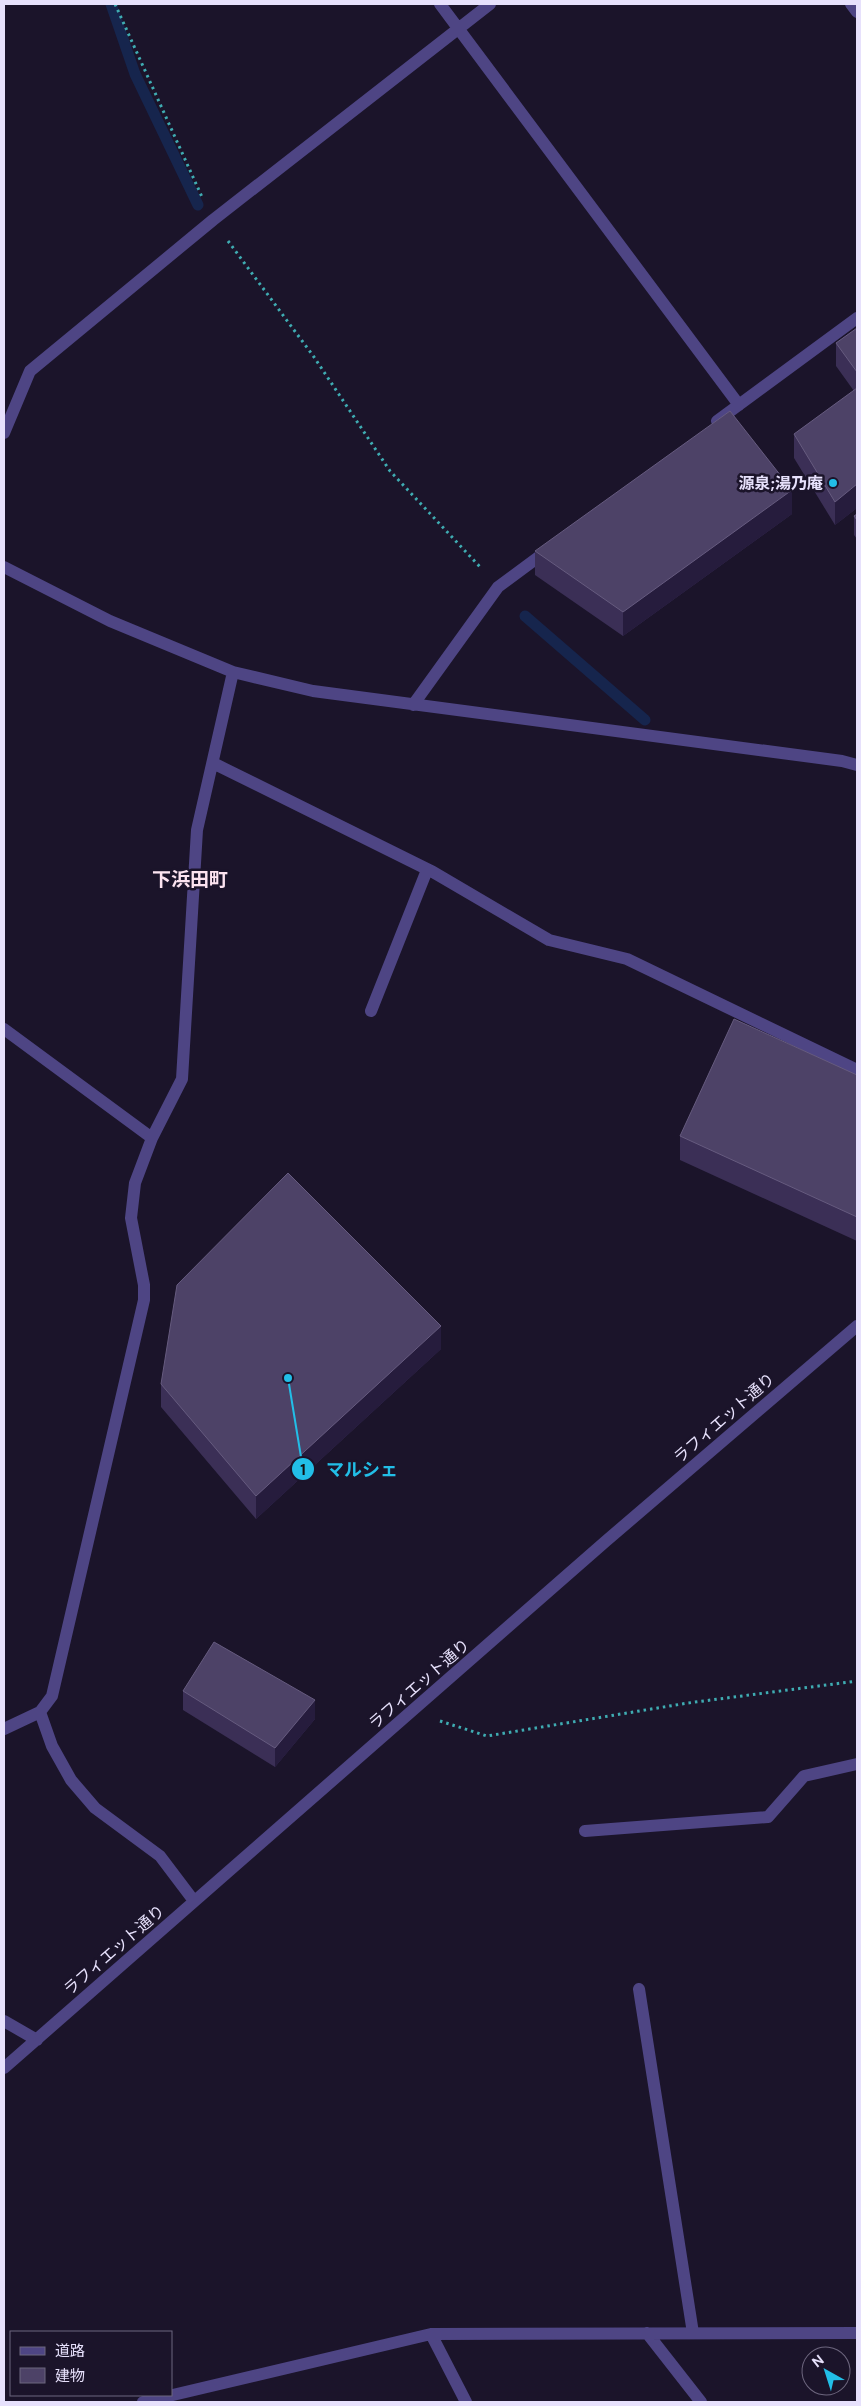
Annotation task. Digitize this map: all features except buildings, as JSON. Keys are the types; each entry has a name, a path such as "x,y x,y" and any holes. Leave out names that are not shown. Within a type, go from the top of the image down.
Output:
{"street":[{"path":"440,4 739,405"},
{"path":"4,433 30,371 213,220 490,4"},
{"path":"851,4 857,12"},
{"path":"708,428 857,318"},
{"path":"413,705 498,587 560,540"},
{"path":"4,567 110,621 233,672 313,691 564,723 842,761 857,765"},
{"path":"4,1728 40,1712 52,1696 144,1300 144,1285 131,1218 135,1183 152,1138 182,1079 197,830 233,672"},
{"path":"213,763 427,870 549,940 627,959 857,1070"},
{"path":"371,1011 427,870"},
{"path":"4,1029 152,1138"},
{"name":"ラフィエット通り","path":"4,2068 805,1368 857,1326"},
{"path":"40,1712 52,1746 71,1780 95,1808 160,1856 194,1901"},
{"path":"585,1831 768,1817 804,1776 857,1764"},
{"path":"639,1988 693,2333"},
{"path":"4,2021 37,2040"},
{"path":"647,2333 701,2402"},
{"path":"172,2395 431,2334 857,2333"},
{"path":"431,2334 466,2402"},
{"path":"143,2402 168,2396"}],"path":[{"path":"115,4 213,220 314,357 390,471 498,587"},
{"path":"411,1712 487,1736 688,1703 857,1681"}],"waterway":[{"path":"111,4 135,74 198,205"},
{"path":"525,616 645,720"}],"place":[{"name":"源泉;湯乃庵","path":"833,483"},
{"name":"マルシェ","path":"288,1378"}],"district":[{"name":"下浜田町","path":"190,879"}]}
